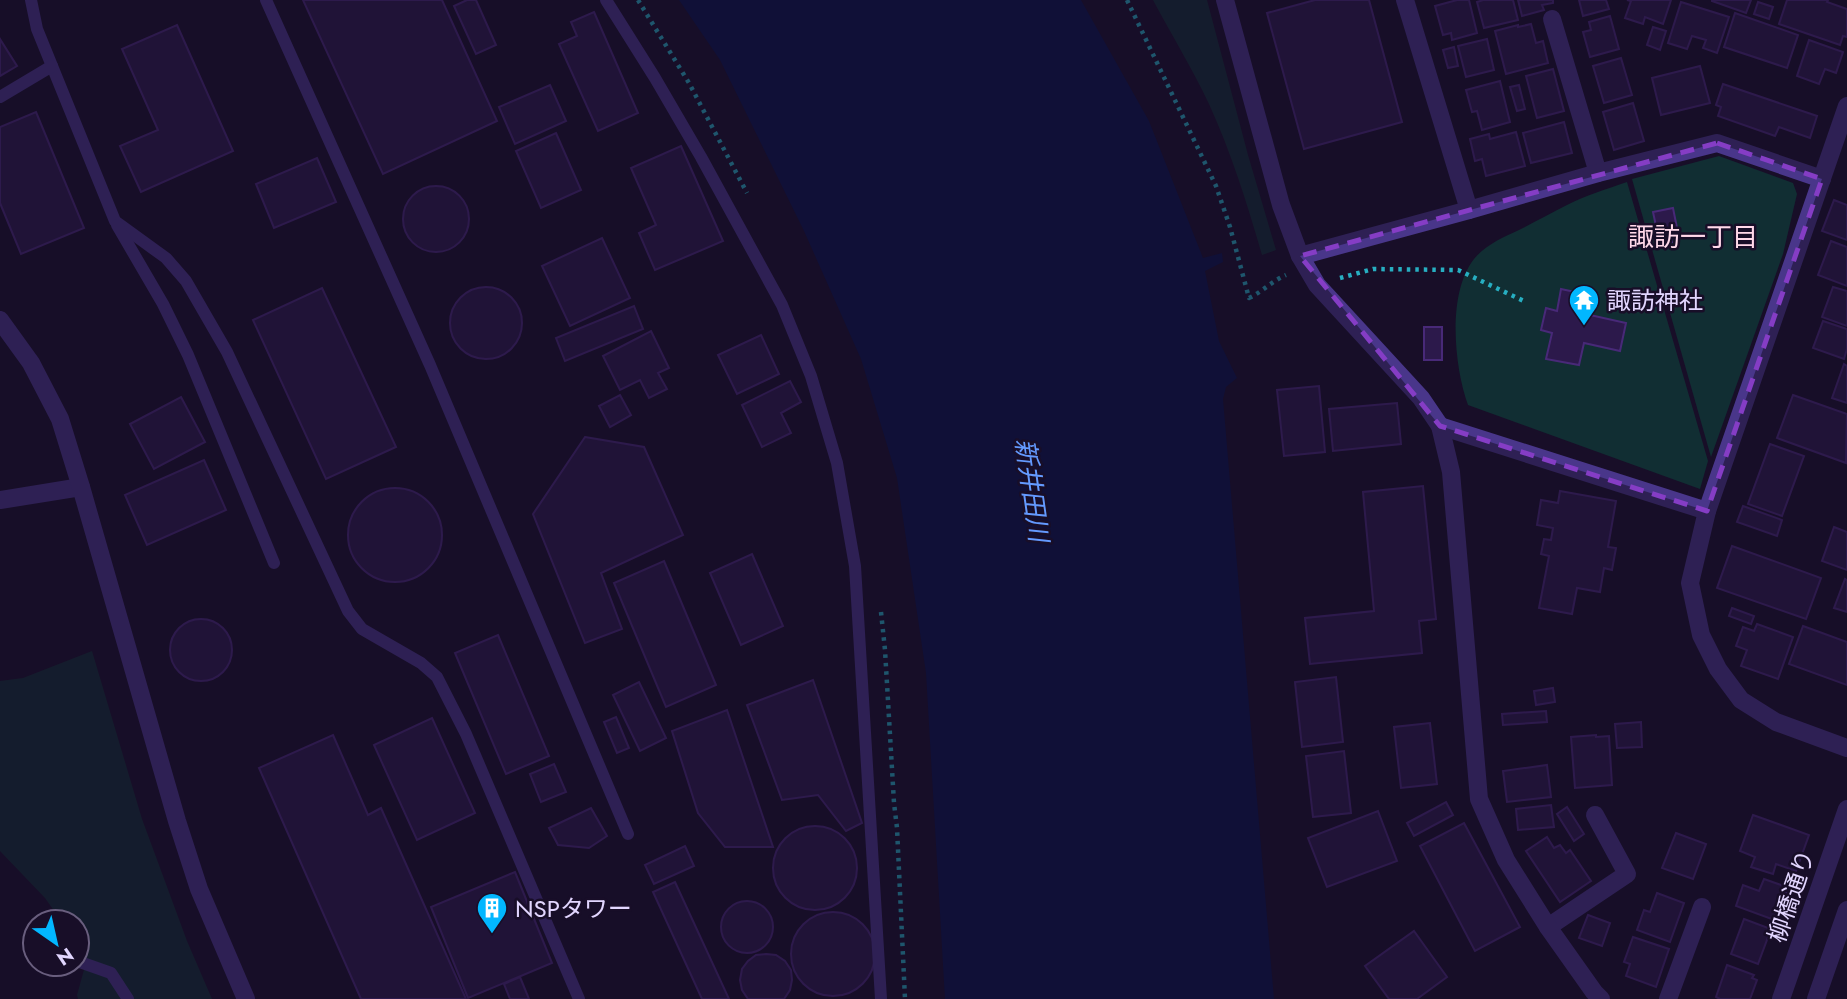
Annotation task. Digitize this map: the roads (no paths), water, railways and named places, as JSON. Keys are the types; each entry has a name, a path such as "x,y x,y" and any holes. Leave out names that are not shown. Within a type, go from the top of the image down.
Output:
{"street":[{"path":"1225,0 1280,205 1303,260 1317,285 1421,398 1440,426 1451,472 1479,799 1506,860 1548,927 1601,999"},
{"path":"1405,0 1469,211"},
{"path":"1552,19 1598,173"},
{"path":"1847,106 1707,511 1690,583 1701,635 1718,669 1741,700 1776,722 1847,748"},
{"path":"1303,260 1598,173 1717,143 1822,179"},
{"path":"0,320 31,363 60,419 177,821 199,888 246,999"},
{"path":"1440,426 1707,511"},
{"path":"0,500 81,487"},
{"name":"柳橋通り","path":"1781,999 1847,809"},
{"path":"1548,927 1627,874 1595,815"},
{"path":"1668,999 1702,907"},
{"path":"1816,999 1847,910"}],"lane":[{"path":"31,0 37,29 115,222 163,304 188,355 274,564"},
{"path":"266,0 435,378 628,834"},
{"path":"606,0 656,78 782,305 811,376 837,463 855,566 881,999"},
{"path":"0,97 52,66"},
{"path":"115,222 166,258 186,281 227,352 348,611 362,629 421,663 436,677 466,734 579,999"},
{"path":"91,966 111,973 128,999"}],"water":[{"name":"新井田川","path":"679,0 1081,0 1149,121 1203,258 1222,253 1223,262 1205,271 1219,341 1237,378 1226,387 1223,399 1274,999 945,999 926,673 897,478 861,359 804,231 720,60"}],"place":[{"name":"諏訪神社","path":"1584,327"},
{"name":"NSPタワー","path":"492,935"}],"district":[{"name":"諏訪一丁目","path":"1693,237"}]}
